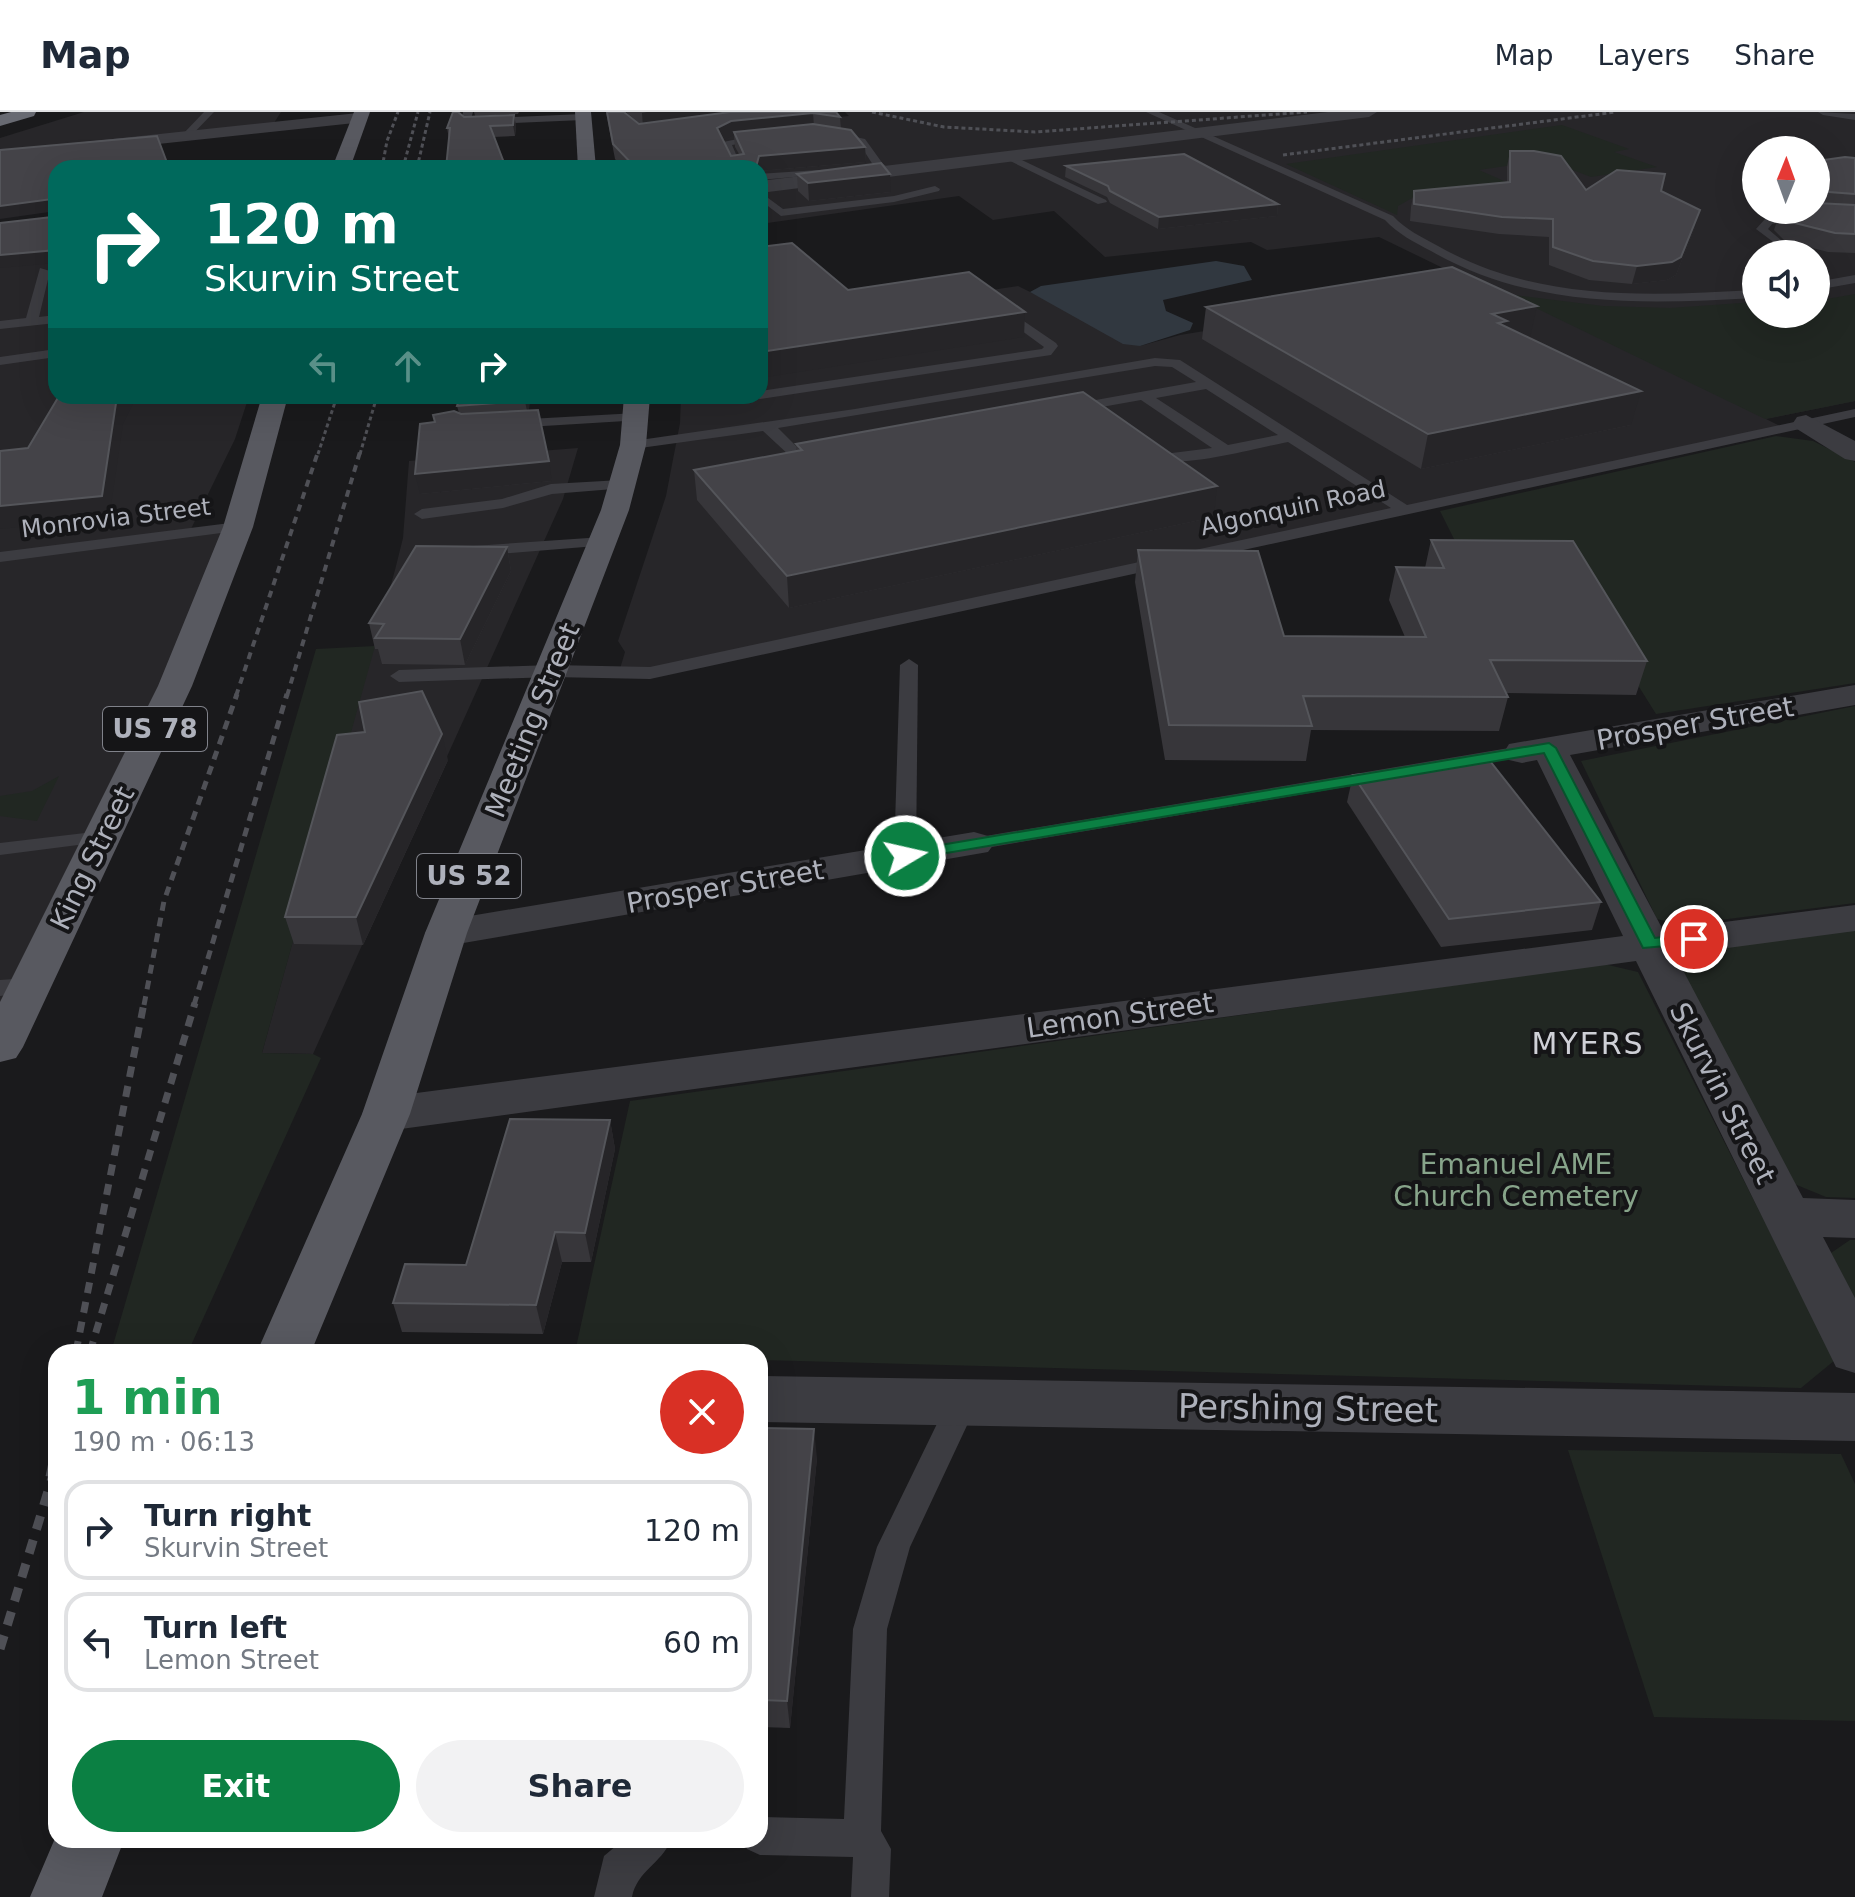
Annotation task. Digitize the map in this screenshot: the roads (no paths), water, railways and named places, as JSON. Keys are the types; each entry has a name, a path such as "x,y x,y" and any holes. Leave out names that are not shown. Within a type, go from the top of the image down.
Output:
{"highway":[{"path":"0,121 28,112"}],"main road":[{"path":"583,114 586,160"},
{"path":"344,160 360,115"},
{"name":"King Street","path":"0,1047 15,987 102,837 175,686 238,527 273,404"},
{"name":"Meeting Street","path":"287,1344 386,1114 446,933 603,542 640,410"},
{"path":"66,1897 86,1848"}],"street":[{"path":"768,186 884,169 1009,157 1369,112"},
{"path":"0,156 188,142 360,115"},
{"path":"1806,423 1855,453"},
{"name":"Prosper Street","path":"1535,750 1855,695"},
{"name":"Skurvin Street","path":"1535,750 1649,945 1855,1351"},
{"name":"Prosper Street","path":"446,933 974,844"},
{"name":"Lemon Street","path":"386,1114 1855,918"},
{"path":"1785,1217 1855,1219"},
{"name":"Pershing Street","path":"768,1399 1855,1417"}],"lane":[{"path":"188,142 209,112"},
{"path":"468,112 466,122 583,114"},
{"path":"1151,112 1389,218 1399,229 1480,271 1535,288 1610,299 1742,294"},
{"path":"1823,112 1855,117"},
{"path":"814,133 862,141 884,169"},
{"path":"733,160 726,144 746,138 787,135"},
{"path":"1009,157 1102,202"},
{"path":"768,176 884,169"},
{"path":"768,202 781,213 894,199 935,189"},
{"path":"1766,224 1762,229 1775,240"},
{"path":"32,321 44,271"},
{"path":"1830,283 1855,279"},
{"path":"768,394 1046,352 1051,346 997,307"},
{"path":"0,325 48,320"},
{"path":"0,361 48,354"},
{"path":"1049,413 1062,394 1155,362 1175,363 1403,509"},
{"path":"495,425 640,410 768,427 1062,394 1144,396 1210,384"},
{"path":"1062,394 1103,424"},
{"path":"1144,396 1224,449"},
{"name":"Algonquin Road","path":"399,676 552,671 650,673 1855,413"},
{"path":"768,427 795,453 833,451"},
{"path":"1137,449 1149,458 1172,458 1291,437"},
{"path":"422,514 503,503 551,489 621,485"},
{"name":"Monrovia Street","path":"0,557 238,527"},
{"path":"462,552 603,542"},
{"path":"905,856 909,665"},
{"name":"Prosper Street","path":"974,844 1535,750"},
{"path":"0,849 102,837"},
{"path":"870,1897 872,1849 862,1838 870,1629 894,1547 963,1402"},
{"path":"768,1836 862,1838"},
{"path":"613,1897 618,1870 643,1848"}],"railway":[{"path":"383,160 398,112"},
{"path":"405,160 418,112"},
{"path":"419,160 430,112"},
{"path":"872,112 944,127 1035,132 1307,112"},
{"path":"1283,155 1616,112"},
{"path":"318,454 334,404"},
{"path":"360,454 375,404"},
{"path":"236,696 318,452"},
{"path":"287,696 360,452"},
{"path":"144,1005 164,901 237,694"},
{"path":"194,1005 287,694"},
{"path":"78,1344 144,1003"},
{"path":"92,1344 195,1003"},
{"path":"0,1649 48,1491"}],"district":[{"name":"MYERS","path":"1588,1044"}],"park label":[{"name":"Emanuel AME Church Cemetery","path":"1516,1180"}]}
